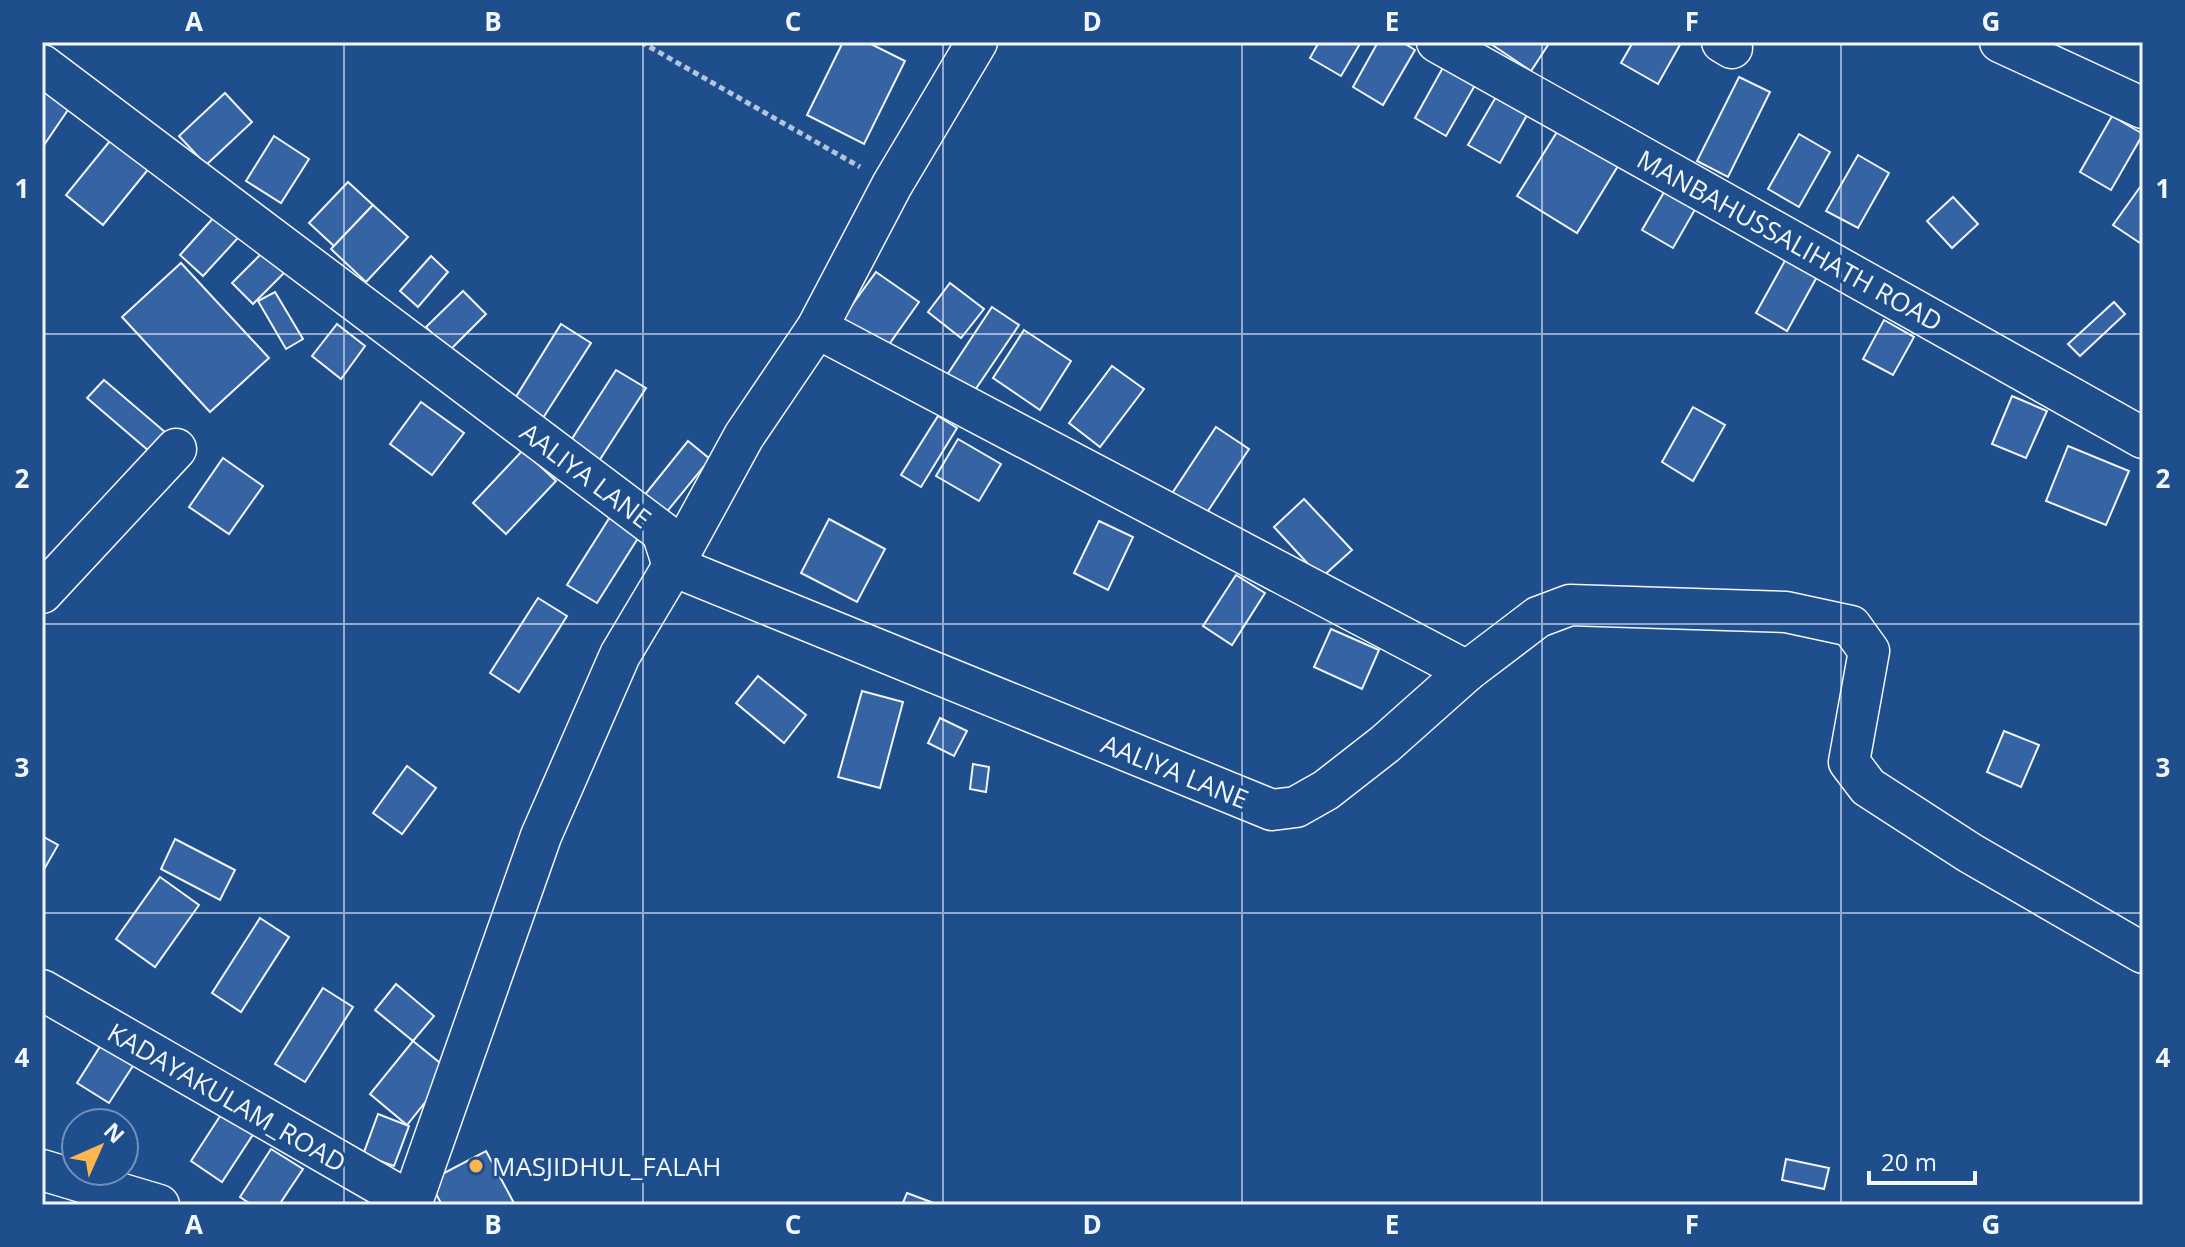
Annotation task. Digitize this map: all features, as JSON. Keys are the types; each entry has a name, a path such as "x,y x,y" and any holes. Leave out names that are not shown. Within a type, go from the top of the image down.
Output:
{"street":[{"path":"412,1204 541,836 620,655 744,436 817,328 892,185 977,42"},
{"name":"MANBAHUSSALIHATH ROAD","path":"1437,42 2143,438"},
{"path":"2000,42 2143,108"},
{"name":"AALIYA LANE","path":"42,65 662,532 673,566 1272,810 1296,807 1326,790 1385,744 1467,671"},
{"path":"817,328 1467,671 1538,617 1570,605 1786,612 1851,626 1869,651 1849,762 1868,787 1970,853 2143,953"},
{"path":"42,593 176,449"},
{"name":"KADAYAKULAM_ROAD","path":"42,990 412,1204"},
{"path":"42,1170 159,1205"}],"path":[{"path":"641,42 892,185"}],"building":[{"path":"843,42 867,42 905,61 864,144 807,115"},
{"path":"1319,42 1361,42 1341,76 1310,58"},
{"path":"1378,42 1402,42 1415,50 1383,105 1353,87"},
{"path":"1488,42 1550,42 1531,71"},
{"path":"1633,42 1681,43 1658,84 1621,63"},
{"path":"1446,62 1478,80 1446,136 1415,118"},
{"path":"42,77 74,101 42,148"},
{"path":"1739,77 1770,92 1728,177 1697,161"},
{"path":"1500,90 1531,108 1500,163 1468,145"},
{"path":"225,93 252,122 206,165 179,136"},
{"path":"2112,116 2143,134 2111,190 2080,172"},
{"path":"1562,124 1621,161 1577,233 1517,196"},
{"path":"118,131 155,161 103,225 66,195"},
{"path":"1799,134 1830,152 1799,207 1768,189"},
{"path":"274,136 309,159 281,203 246,181"},
{"path":"1858,155 1889,173 1858,228 1826,211"},
{"path":"1674,175 1705,192 1673,248 1642,230"},
{"path":"348,182 373,205 334,246 309,223"},
{"path":"2143,183 2143,245 2113,225"},
{"path":"1953,197 1978,224 1952,248 1927,221"},
{"path":"373,205 408,237 366,282 331,249"},
{"path":"224,206 247,228 203,276 180,255"},
{"path":"268,247 289,268 253,304 232,283"},
{"path":"431,256 448,272 418,307 400,291"},
{"path":"1787,257 1818,275 1787,331 1756,313"},
{"path":"181,263 269,358 210,412 122,317"},
{"path":"876,272 919,302 885,350 842,319"},
{"path":"950,283 984,309 961,338 928,312"},
{"path":"463,291 486,314 449,351 426,327"},
{"path":"275,292 303,339 286,349 258,301"},
{"path":"2114,302 2125,314 2080,356 2068,344"},
{"path":"992,307 1019,325 973,393 947,375"},
{"path":"1884,320 1914,337 1893,375 1863,359"},
{"path":"337,324 365,346 341,379 312,356"},
{"path":"561,324 591,343 543,418 514,400"},
{"path":"1024,330 1071,361 1040,410 993,378"},
{"path":"1112,366 1144,389 1100,447 1069,423"},
{"path":"616,370 646,388 597,464 568,445"},
{"path":"104,380 165,432 149,451 87,398"},
{"path":"2012,396 2047,411 2026,458 1992,444"},
{"path":"421,402 464,433 432,475 390,444"},
{"path":"1693,407 1725,425 1693,481 1662,462"},
{"path":"938,416 957,428 921,487 901,475"},
{"path":"1216,427 1249,449 1200,523 1167,501"},
{"path":"958,439 1001,464 979,501 936,476"},
{"path":"688,441 710,459 665,514 643,497"},
{"path":"2068,446 2129,471 2106,525 2046,501"},
{"path":"523,450 556,481 506,534 473,503"},
{"path":"223,458 263,486 229,534 189,507"},
{"path":"1304,499 1352,550 1321,578 1274,527"},
{"path":"615,509 645,527 597,603 567,585"},
{"path":"829,519 885,549 857,602 801,573"},
{"path":"1099,521 1133,537 1108,590 1074,573"},
{"path":"1236,575 1265,593 1232,645 1203,626"},
{"path":"538,598 567,616 519,692 490,673"},
{"path":"1331,629 1379,650 1362,689 1314,667"},
{"path":"758,676 806,715 784,743 736,703"},
{"path":"862,691 903,702 880,788 838,777"},
{"path":"940,718 967,731 954,756 928,743"},
{"path":"2004,731 2039,745 2021,787 1987,772"},
{"path":"973,764 989,767 986,792 970,789"},
{"path":"407,766 436,788 402,834 373,813"},
{"path":"42,836 58,845 42,873"},
{"path":"175,839 235,870 220,900 161,869"},
{"path":"160,877 199,905 155,967 116,939"},
{"path":"260,918 289,937 241,1012 212,993"},
{"path":"396,984 434,1016 413,1041 375,1010"},
{"path":"323,988 353,1007 305,1082 275,1064"},
{"path":"108,1034 140,1055 109,1103 77,1083"},
{"path":"413,1041 450,1071 407,1125 370,1094"},
{"path":"222,1113 254,1133 222,1182 191,1161"},
{"path":"378,1114 409,1126 394,1166 363,1155"},
{"path":"271,1149 303,1169 279,1205 252,1205 240,1197"},
{"name":"MASJIDHUL_FALAH","path":"486,1151 515,1205 442,1205 429,1181"},
{"path":"1786,1159 1829,1168 1824,1189 1782,1180"},
{"path":"907,1193 939,1205 902,1205"}],"place":[{"name":"MASJIDHUL_FALAH","path":"476,1166"}]}
